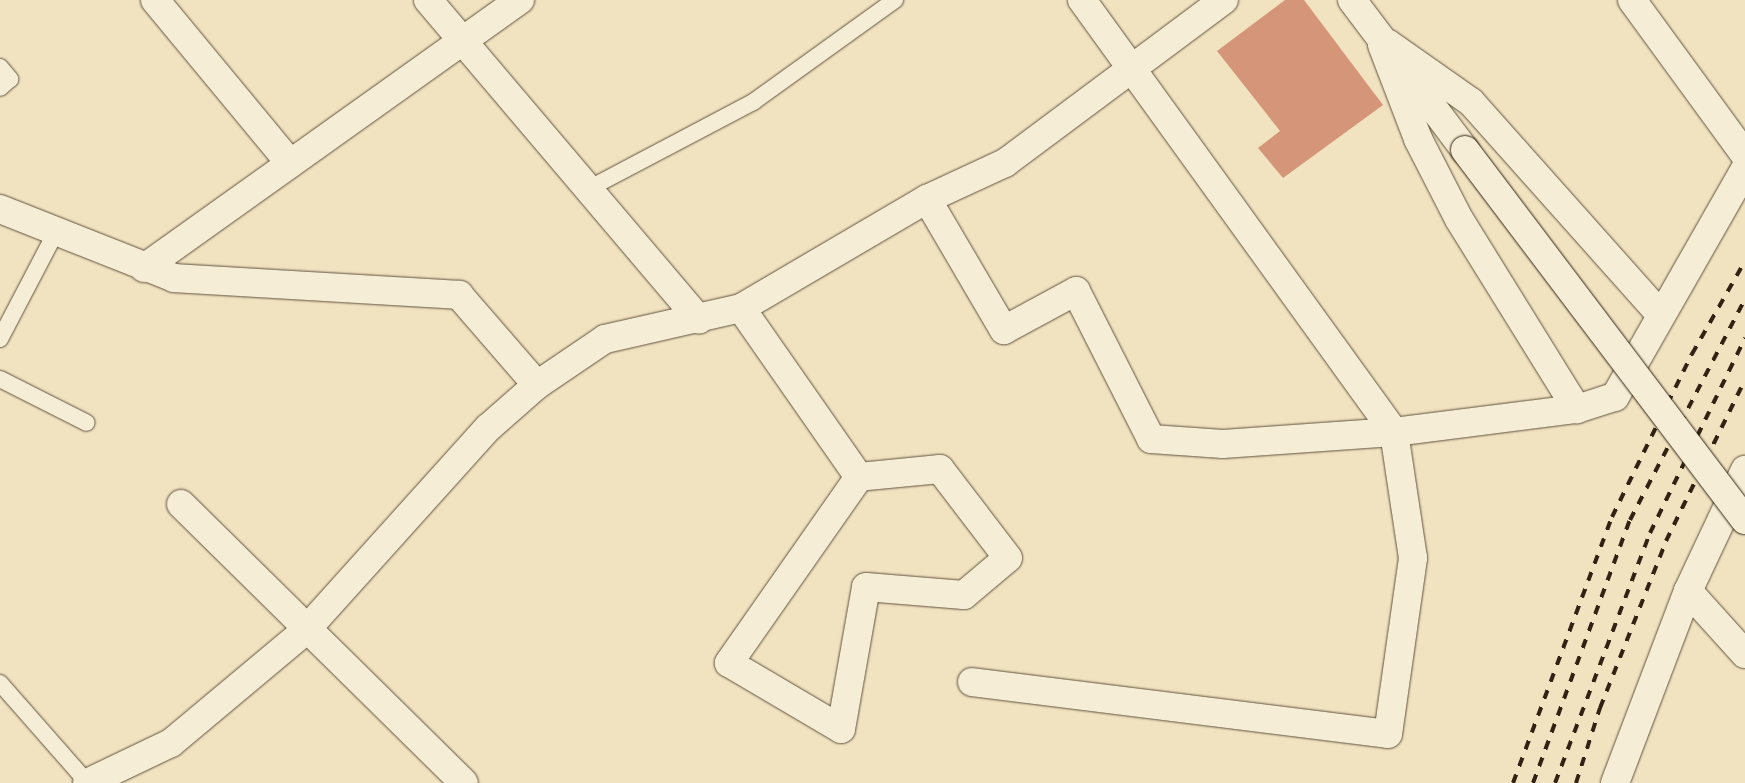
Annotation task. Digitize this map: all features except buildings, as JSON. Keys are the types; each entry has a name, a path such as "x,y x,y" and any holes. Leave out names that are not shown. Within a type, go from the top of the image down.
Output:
{"street":[{"path":"154,0 290,163"},
{"path":"428,0 699,319"},
{"path":"144,268 520,0"},
{"path":"972,682 1388,734 1413,558 1394,432 1082,0"},
{"path":"87,783 171,743 306,630 488,428 537,384 605,340 740,308 927,199 1005,163 1224,0"},
{"path":"1352,0 1378,37 1745,520"},
{"path":"1632,0 1745,155"},
{"path":"1378,37 1471,102 1659,313"},
{"path":"1378,37 1418,139 1459,219 1577,409"},
{"path":"927,199 1004,330 1076,290 1151,439 1223,444 1394,432 1577,409 1615,397 1659,313 1745,169"},
{"path":"0,209 144,268 174,278 459,295 537,384"},
{"path":"740,308 859,476"},
{"path":"940,469 1008,558 964,594 866,587 841,729 729,663 859,476 940,469"},
{"path":"1615,783 1688,591 1745,470"},
{"path":"181,504 306,630 464,783"},
{"path":"1688,591 1745,654"}],"lane":[{"path":"588,189 753,102 894,0"},
{"path":"0,67 10,79 0,88"},
{"path":"0,339 56,232"},
{"path":"0,379 87,423"},
{"path":"0,683 87,783"}],"railway":[{"path":"1513,783 1612,517 1692,354 1745,261"},
{"path":"1533,783 1630,520 1745,299"},
{"path":"1555,783 1650,533 1745,338"},
{"path":"1576,783 1600,708 1666,541 1745,380"}]}
